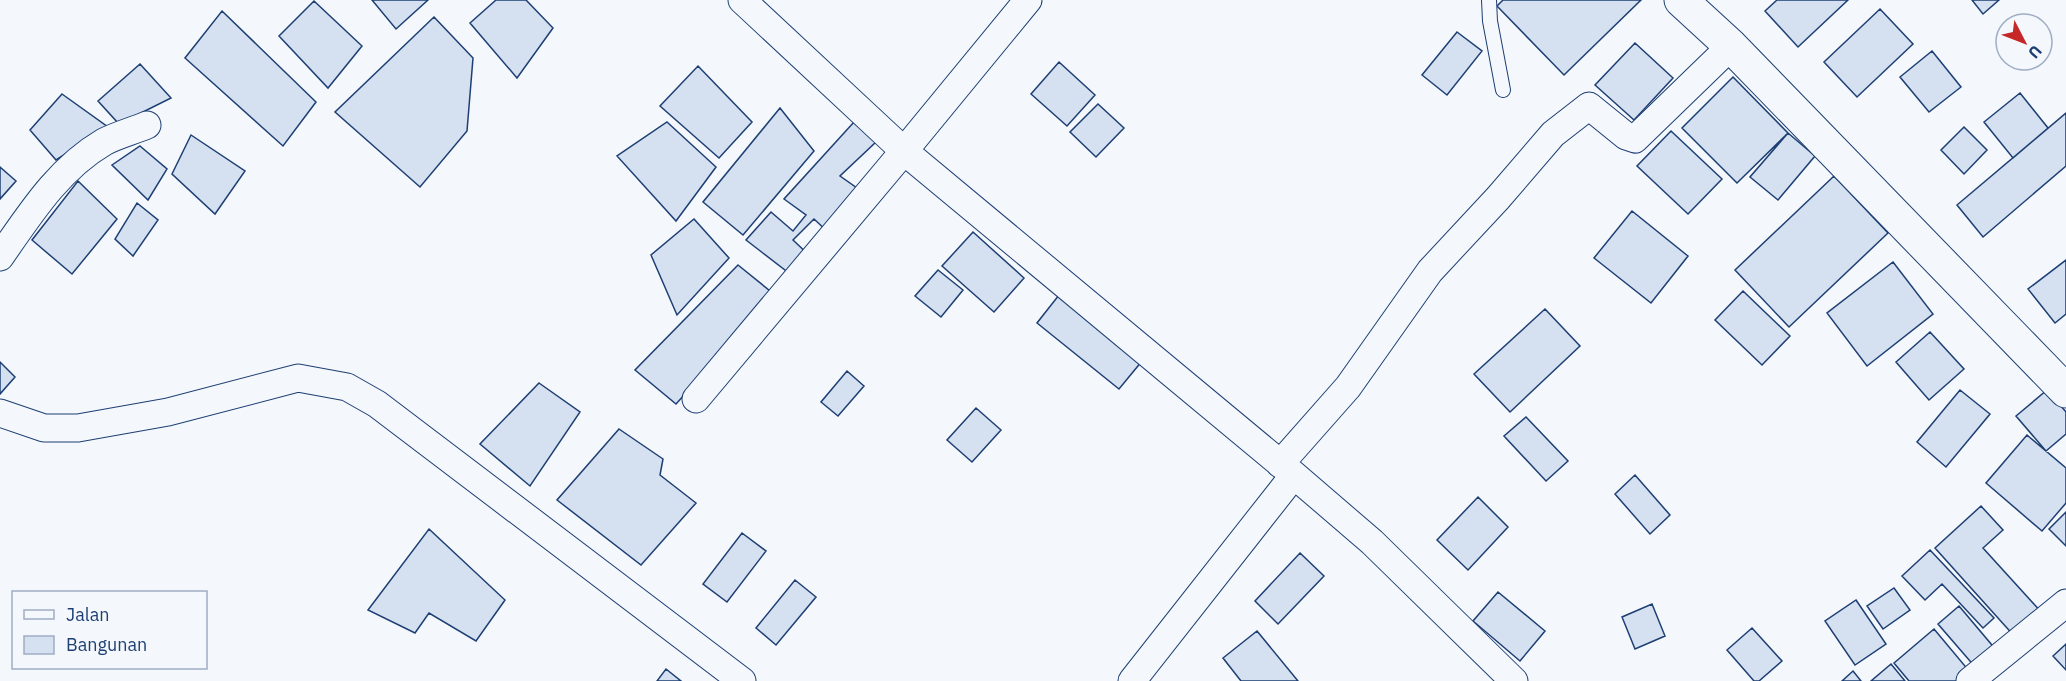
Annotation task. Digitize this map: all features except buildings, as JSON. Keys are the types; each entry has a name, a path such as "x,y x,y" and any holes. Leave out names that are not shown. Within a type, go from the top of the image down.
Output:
{"street":[{"path":"742,0 904,151 1372,542 1514,681"},
{"path":"696,399 1028,0"},
{"path":"1682,0 1731,46 2066,391"},
{"path":"1132,681 1348,387 1430,270 1498,198 1553,134 1589,106 1626,136 1635,139 1731,46"},
{"path":"0,257 50,188 74,162 106,141 147,125"},
{"path":"0,413 44,428 78,428 168,412 298,378 347,387 377,404 742,681"},
{"path":"1970,681 2066,603"}],"lane":[{"path":"1489,0 1490,21 1503,90"}]}
